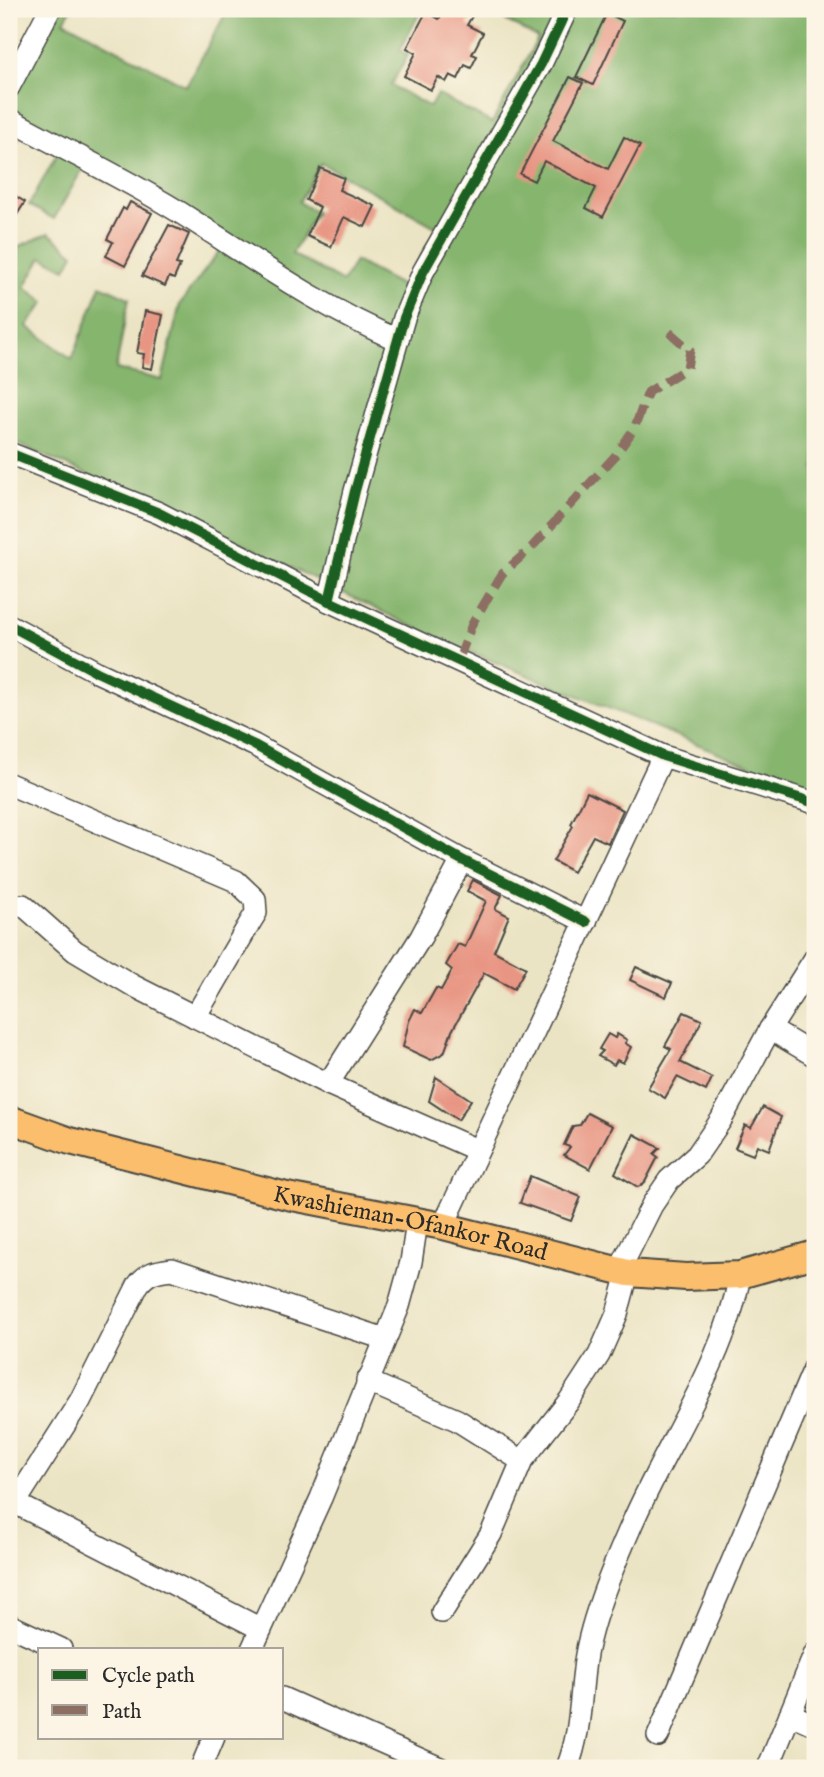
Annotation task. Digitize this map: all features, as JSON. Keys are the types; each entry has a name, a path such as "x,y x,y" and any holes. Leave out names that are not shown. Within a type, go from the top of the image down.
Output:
{"main road":[{"name":"Kwashieman-Ofankor Road","path":"9,1119 70,1140 278,1193 443,1226 623,1272 686,1277 740,1275 815,1254"}],"street":[{"path":"9,87 50,9"},
{"path":"329,601 355,491 398,340 423,272 541,64 567,9"},
{"path":"9,118 194,221 293,287 357,322 398,340"},
{"path":"9,453 159,513 329,601 663,756 815,803"},
{"path":"9,625 97,672 254,745 462,860 586,922"},
{"path":"443,1226 663,756"},
{"path":"9,784 236,881 255,899 256,912 195,1017"},
{"path":"328,1084 421,937 462,860"},
{"path":"23,905 92,962 328,1084 477,1150"},
{"path":"442,1612 491,1534 522,1461 569,1401 599,1355 617,1314 623,1272 652,1205 669,1180 696,1155 721,1120 770,1028 815,958"},
{"path":"770,1028 815,1056"},
{"path":"252,1648 316,1509 366,1381 386,1339 411,1262 417,1222"},
{"path":"261,1629 12,1502 91,1380 138,1285 144,1276 155,1271 172,1269 386,1339"},
{"path":"567,1768 578,1728 589,1643 628,1532 712,1363 728,1322 740,1275"},
{"path":"658,1737 815,1366"},
{"path":"366,1381 457,1420 522,1461"},
{"path":"9,1625 59,1648"},
{"path":"768,1768 815,1653"},
{"path":"284,1699 440,1768"},
{"path":"790,1714 815,1725"},
{"path":"201,1768 214,1738"}],"green space":[{"path":"62,9 71,9 64,21 186,86 228,9 422,9 400,50 408,55 391,85 430,107 437,94 492,123 538,38 484,9 815,9 815,792 438,639 216,531 9,440 9,251 49,233 74,254 66,269 42,257 25,287 45,302 27,326 72,359 101,285 129,298 116,369 162,380 180,304 222,247 83,168 54,219 29,205 57,154 21,133 9,157 9,101","holes":["321,163 437,228 404,287 355,261 343,282 292,254 316,212 299,202"]}],"building":[{"path":"445,9 476,9 467,25 483,33 472,54 477,56 471,68 465,65 458,79 450,75 446,82 438,77 431,90 404,76 416,53 407,48 426,12 439,19"},
{"path":"607,13 623,21 593,85 576,77"},
{"path":"570,77 583,83 553,141 608,169 624,137 640,146 603,217 586,208 596,188 544,161 534,181 520,174"},
{"path":"320,168 344,178 339,190 375,206 365,227 344,217 331,247 307,236 320,207 306,200"},
{"path":"12,194 25,202 9,227 9,200"},
{"path":"130,202 152,213 125,266 106,256 113,242 107,239 123,208 126,210"},
{"path":"169,225 189,234 176,264 180,265 174,279 169,277 165,286 142,276"},
{"path":"145,311 163,315 152,369 142,367 144,354 137,353"},
{"path":"587,792 623,810 608,843 593,836 573,872 553,861 573,826 571,824"},
{"path":"473,880 502,895 495,909 509,916 494,951 526,968 514,989 484,973 452,1031 444,1053 431,1060 403,1047 409,1021 415,1009 422,1013 436,988 441,990 452,970 446,965 458,944 465,947 486,901 467,891"},
{"path":"636,967 672,983 666,997 630,980"},
{"path":"684,1012 702,1020 680,1062 712,1078 706,1091 677,1077 665,1098 648,1088 671,1049 665,1046"},
{"path":"608,1034 615,1038 617,1034 627,1040 625,1043 631,1047 623,1063 617,1060 614,1065 598,1056 603,1051 599,1049"},
{"path":"436,1077 471,1100 458,1120 429,1101"},
{"path":"763,1107 781,1117 769,1150 757,1145 753,1155 735,1148 745,1125 751,1128"},
{"path":"587,1113 612,1126 590,1169 564,1155 570,1147 564,1145 573,1126 580,1125"},
{"path":"634,1134 660,1148 654,1154 658,1157 645,1182 638,1187 615,1173"},
{"path":"530,1176 581,1197 571,1221 520,1203"}],"marked path":[{"path":"459,659 472,624 502,574 531,548 615,456 634,429 648,392 687,368 690,350 668,331"}],"cycle path":[{"path":"329,601 355,491 404,318 423,272 541,64 567,9"},
{"path":"9,453 159,513 329,601 663,756 815,803"},
{"path":"9,625 97,672 254,745 462,860 586,922"}]}
